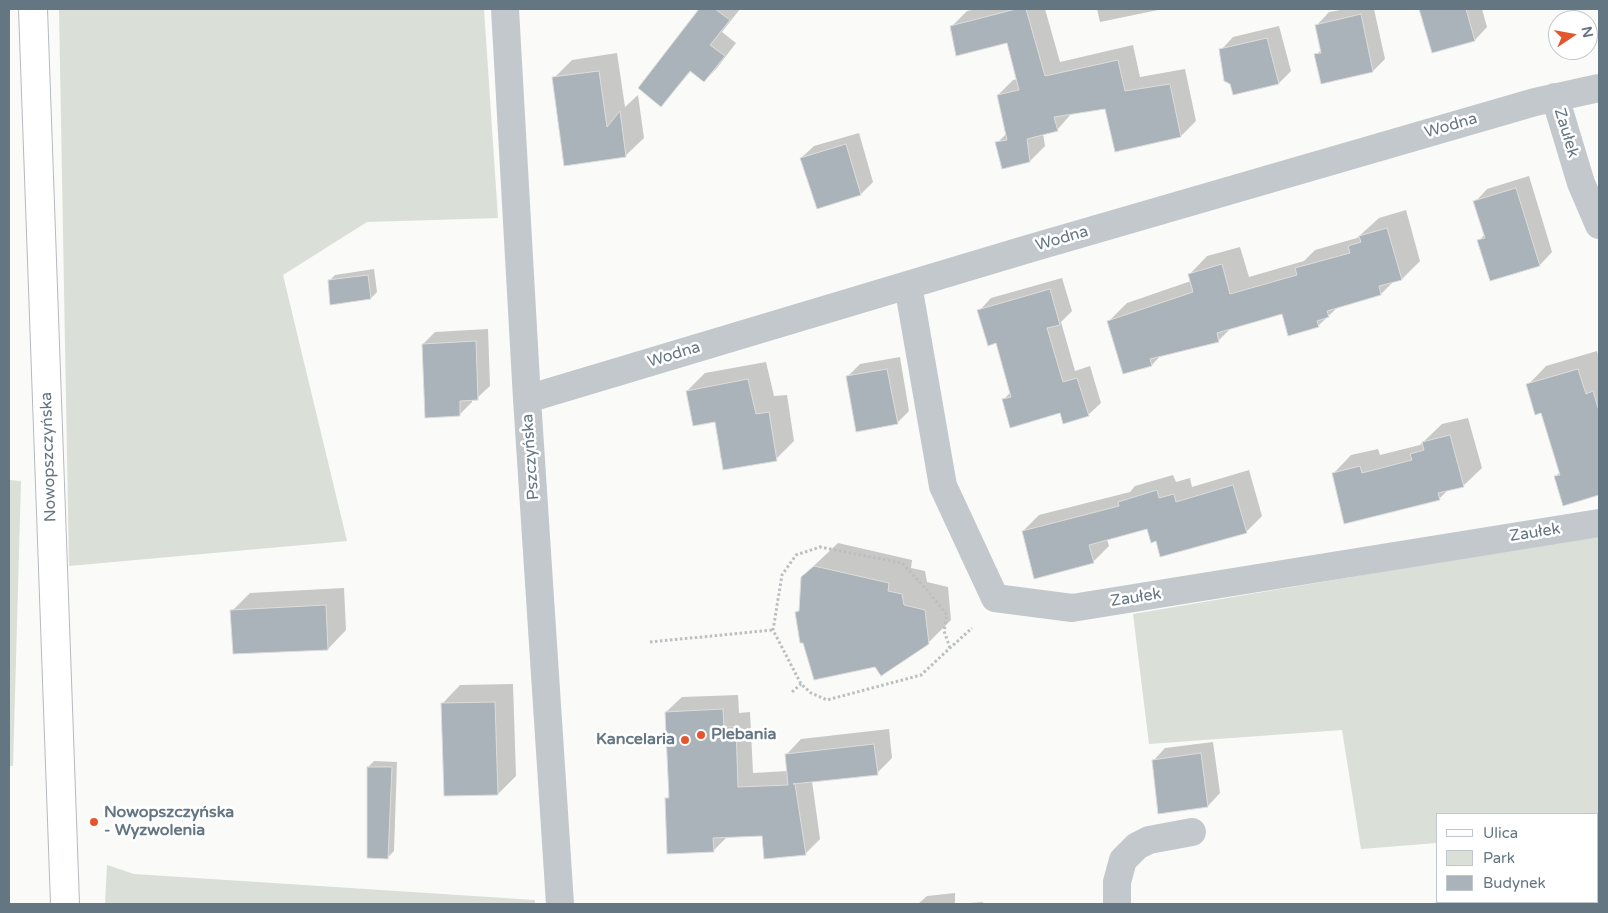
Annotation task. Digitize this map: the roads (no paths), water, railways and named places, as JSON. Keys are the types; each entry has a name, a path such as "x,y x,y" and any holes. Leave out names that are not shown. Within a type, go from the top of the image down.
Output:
{"main road":[{"name":"Nowopszczyńska","path":"33,9 65,904"}],"street":[{"name":"Pszczyńska","path":"505,9 527,399 560,904"},
{"name":"Wodna","path":"527,399 908,285 1555,97 1599,88"},
{"name":"Zaułek","path":"1555,97 1582,183 1599,225"},
{"name":"Zaułek","path":"908,285 943,486 995,598 1072,608 1599,523"},
{"path":"1118,904 1117,882 1123,860 1137,846 1148,840 1192,832"}],"place":[{"name":"Plebania","path":"701,735"},
{"name":"Kancelaria","path":"685,740"},
{"name":"Nowopszczyńska - Wyzwolenia","path":"94,822"}]}
